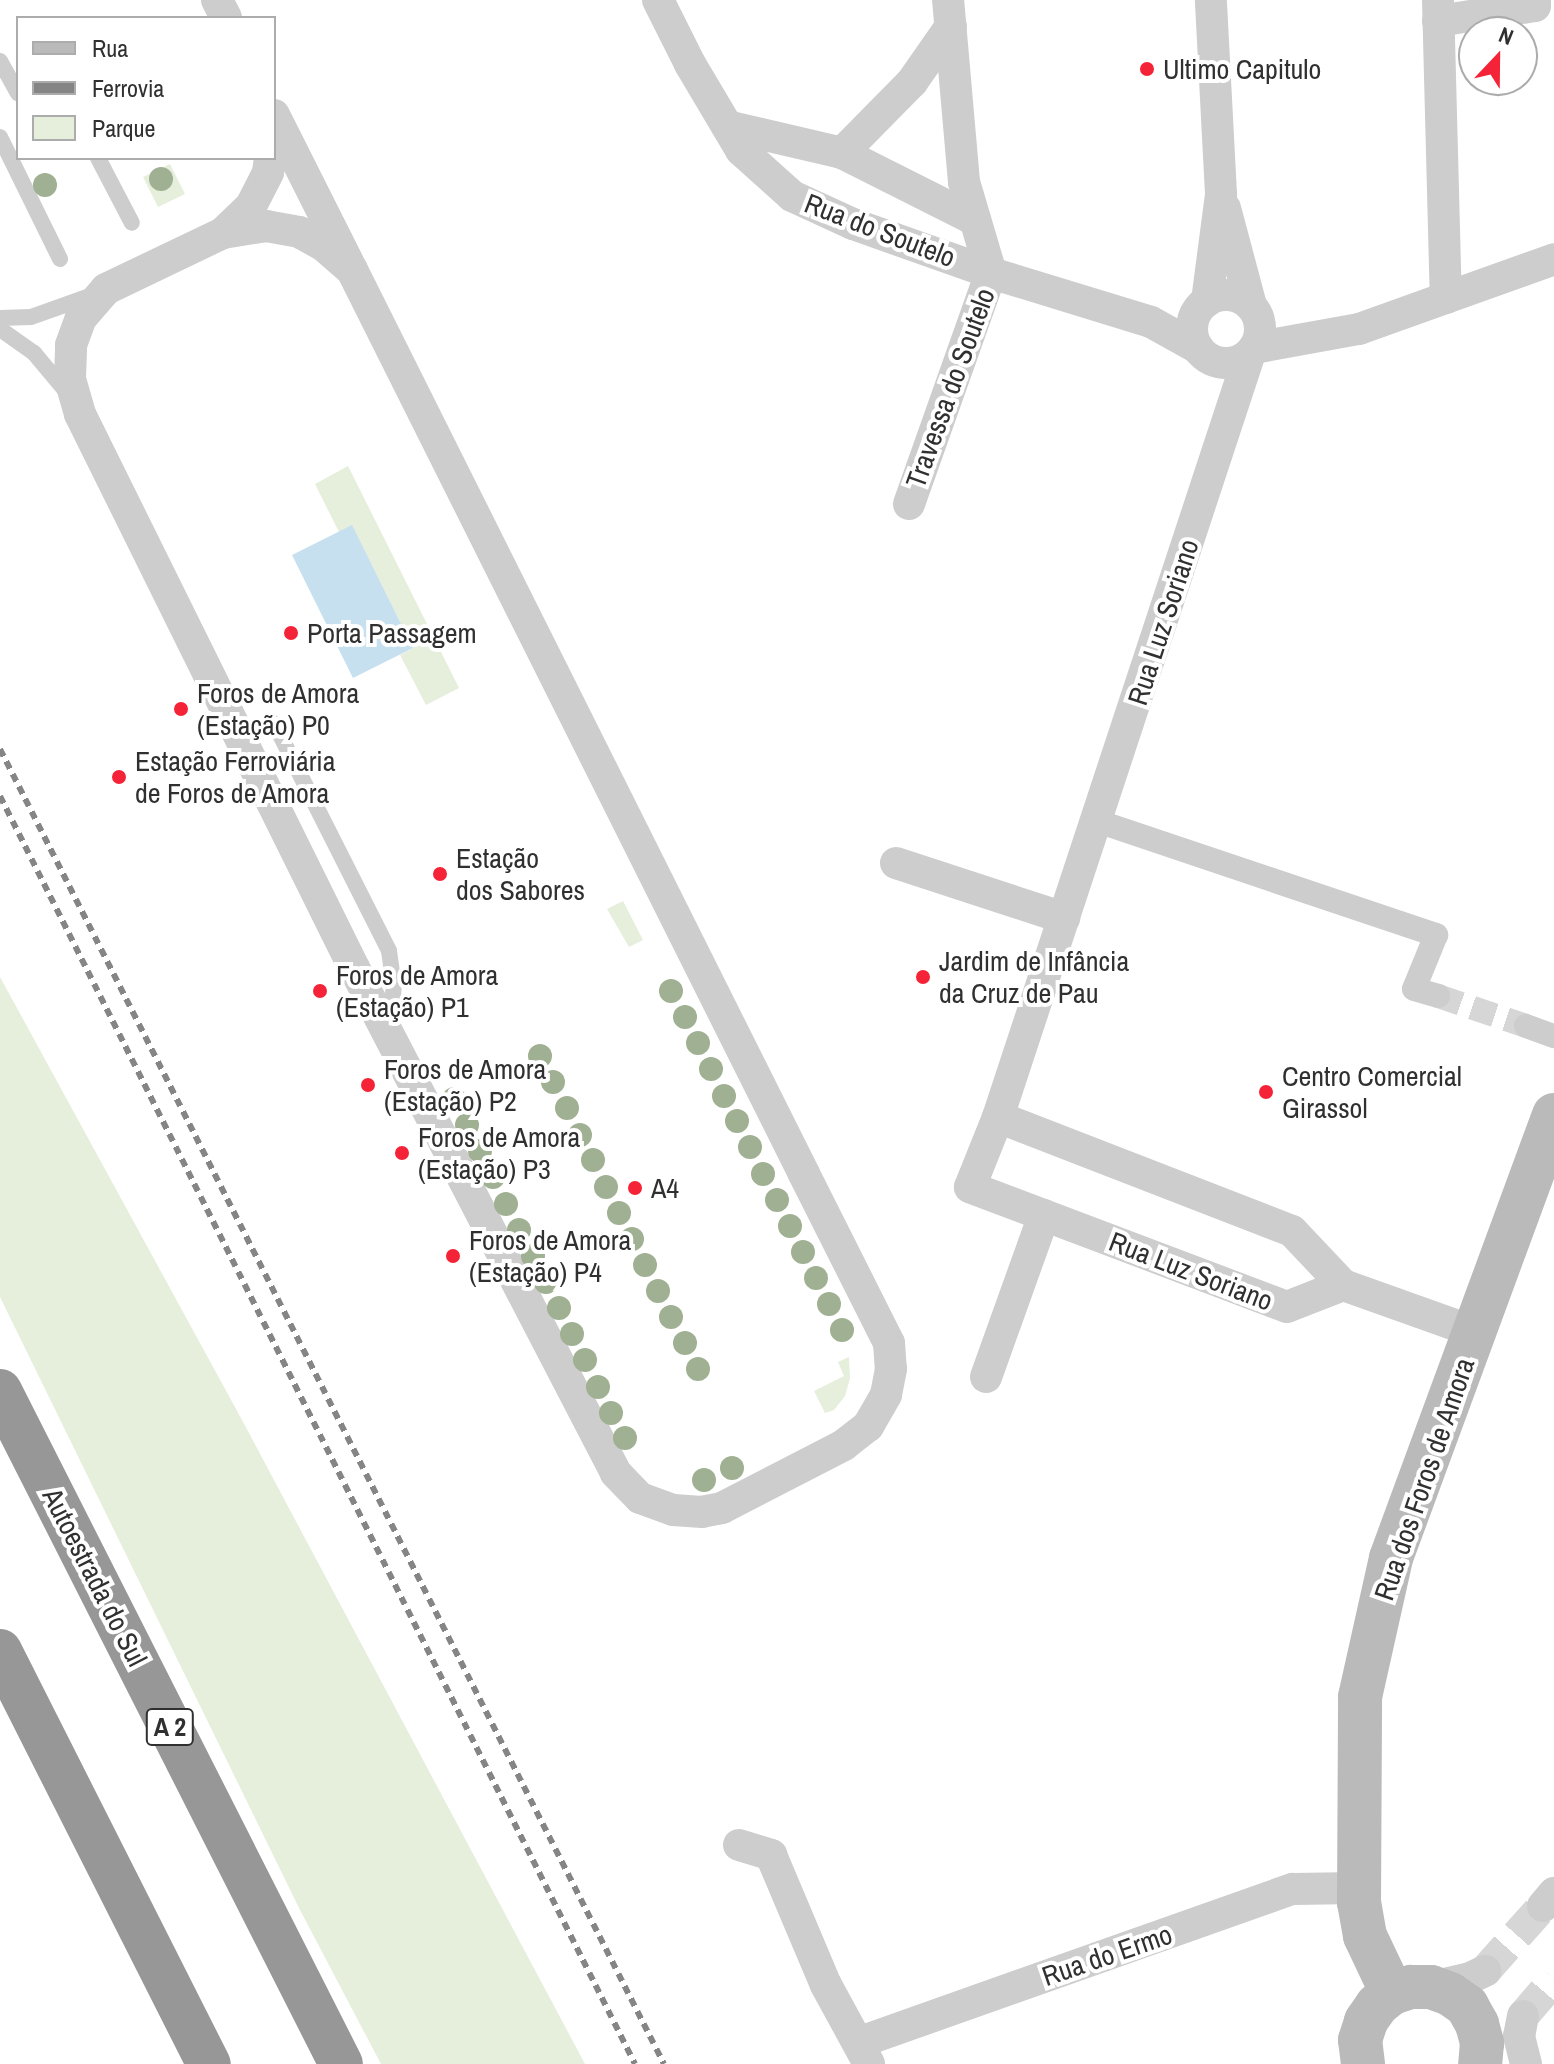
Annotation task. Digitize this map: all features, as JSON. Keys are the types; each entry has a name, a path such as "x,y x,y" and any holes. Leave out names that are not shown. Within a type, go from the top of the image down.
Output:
{"highway":[{"name":"Autoestrada do Sul","path":"0,1391 341,2064"},
{"path":"0,1651 209,2064"}],"main road":[{"name":"Rua dos Foros de Amora","path":"1412,1990 1365,1936 1358,1888 1360,1697 1391,1558 1554,1115"},
{"path":"1363,2064 1360,2040 1366,2021 1377,2005 1412,1990 1450,1994 1467,2006 1477,2024 1483,2061"}],"street":[{"name":"Rua do Soutelo","path":"658,0 741,150 792,196 853,224 991,273 1151,322 1198,348"},
{"path":"1211,0 1221,194 1204,303 1193,326 1198,348 1223,363 1252,350 1359,329 1554,259"},
{"path":"1446,298 1438,11 1535,6 1535,0"},
{"path":"842,153 912,82 949,13"},
{"path":"949,13 964,182 991,273"},
{"path":"276,119 352,270 889,1343 891,1369 886,1395 868,1426 844,1445 722,1508 702,1512 673,1510 640,1498 616,1473 212,687 80,414 70,378 71,345 81,318 106,289 223,233 266,226 299,232 324,246 352,270"},
{"path":"727,126 842,153 975,220"},
{"path":"223,233 251,206 268,172 270,160"},
{"path":"1221,194 1260,331 1252,350"},
{"name":"Travessa do Soutelo","path":"909,504 991,273"},
{"path":"1151,322 1225,295 1235,296 1254,310 1359,329"},
{"name":"Rua Luz Soriano","path":"1252,350 998,1117 970,1187 1287,1307 1343,1285"},
{"path":"1097,821 1436,935 1414,989 1438,996"},
{"path":"896,863 1064,918"},
{"path":"1526,1026 1554,1036"},
{"path":"998,1117 1292,1231 1343,1285 1475,1332"},
{"path":"986,1377 1044,1215"},
{"path":"739,1845 771,1855 826,1985 864,2053"},
{"name":"Rua do Ermo","path":"864,2053 1293,1889 1358,1888"},
{"path":"1412,1990 1470,1978 1485,1971"},
{"path":"1523,2016 1519,2036 1526,2064"}],"lane":[{"path":"0,61 16,89"},
{"path":"0,137 15,160 60,259"},
{"path":"99,160 132,223"},
{"path":"0,318 31,317 106,289"},
{"path":"0,329 34,353 56,377 80,414"},
{"path":"274,723 389,951 394,975 389,1034"}],"green space":[{"path":"170,164 185,194 158,207 143,177"},
{"path":"348,466 459,688 426,705 400,655 413,648 352,526 339,532 315,484"},
{"path":"623,901 643,940 629,947 607,909"},
{"path":"0,977 242,1420 585,2064 381,2064 300,1910 0,1297"},
{"path":"849,1357 850,1378 845,1396 834,1410 825,1413 814,1391 844,1376 838,1362"}],"water":[{"path":"352,525 413,648 353,678 292,555"}],"tunnel":[{"path":"1438,996 1526,1026"},
{"path":"1485,1971 1543,1906"},
{"path":"1523,2016 1554,1980"}],"railway":[{"path":"0,749 664,2064"},
{"path":"0,796 635,2064"}],"place":[{"name":"Ultimo Capitulo","path":"1147,69"},
{"name":"Porta Passagem","path":"291,633"},
{"name":"Foros de Amora (Estação) P0","path":"181,709"},
{"name":"Estação Ferroviária de Foros de Amora","path":"119,777"},
{"name":"Estação dos Sabores","path":"440,874"},
{"name":"Jardim de Infância da Cruz de Pau","path":"923,977"},
{"name":"Foros de Amora (Estação) P1","path":"320,991"},
{"name":"Foros de Amora (Estação) P2","path":"368,1085"},
{"name":"Centro Comercial Girassol","path":"1266,1092"},
{"name":"Foros de Amora (Estação) P3","path":"402,1153"},
{"name":"A4","path":"635,1188"},
{"name":"Foros de Amora (Estação) P4","path":"453,1256"}]}
